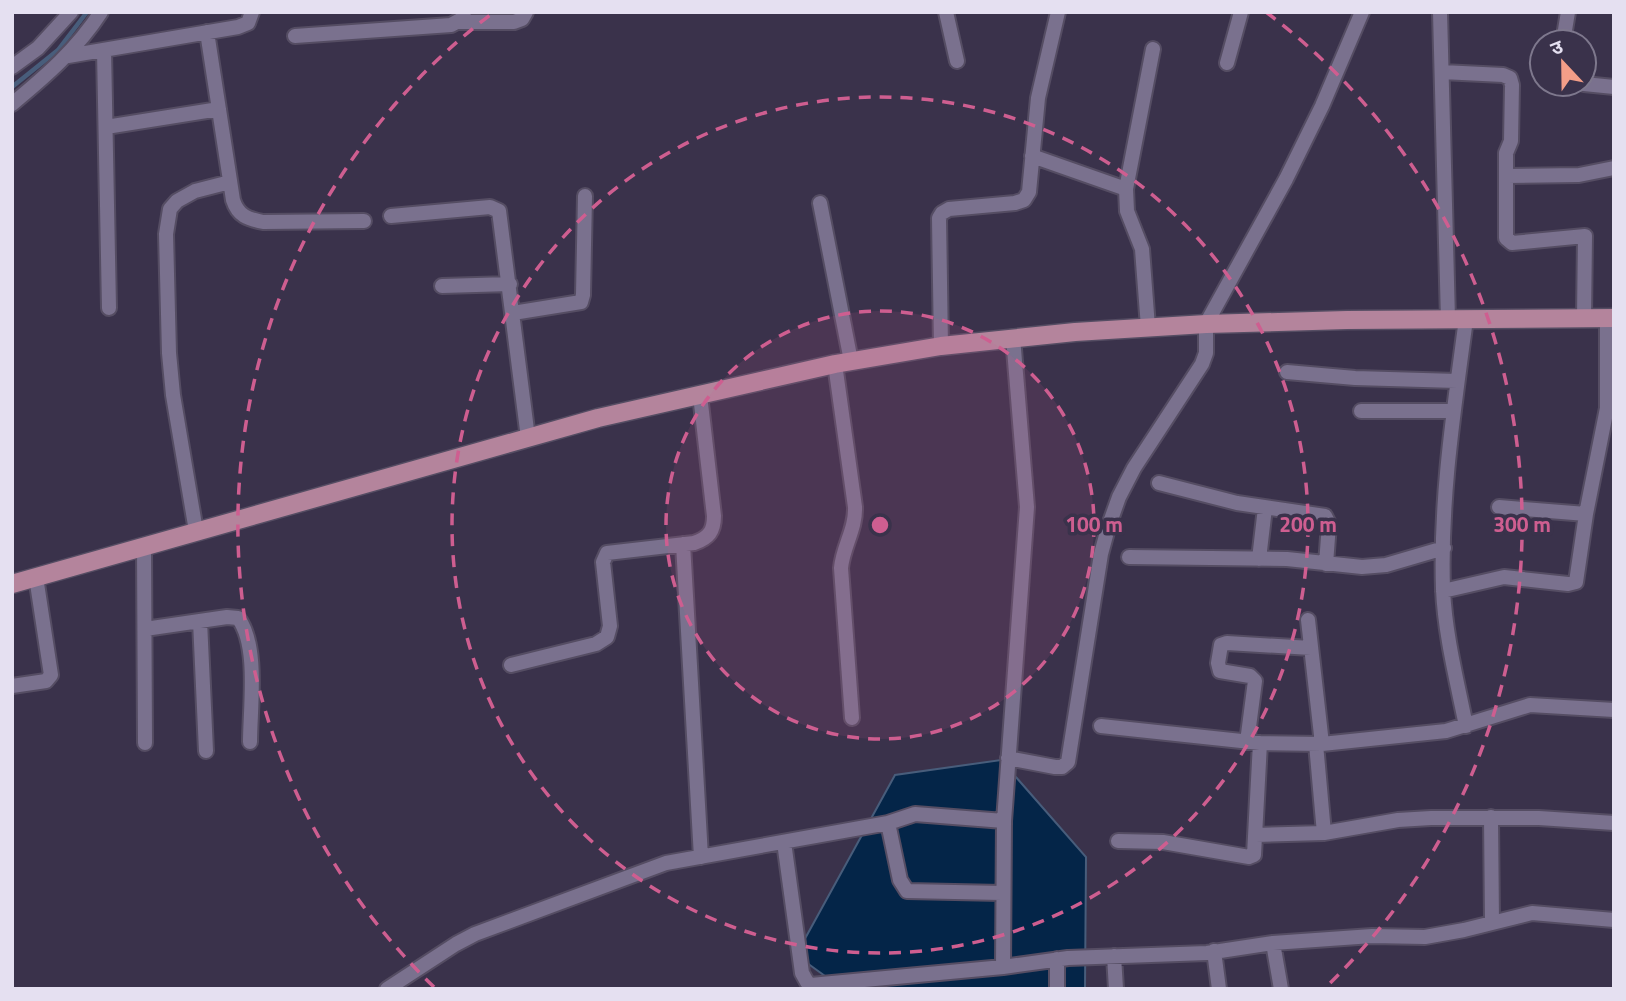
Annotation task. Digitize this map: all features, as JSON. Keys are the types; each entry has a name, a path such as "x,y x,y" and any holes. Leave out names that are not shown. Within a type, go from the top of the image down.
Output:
{"main road":[{"path":"12,584 528,438 699,394 843,363 941,346 1013,337 1217,324 1610,318"}],"street":[{"path":"12,67 38,48 71,12"},
{"path":"12,104 68,56 101,12"},
{"path":"68,56 244,25 251,19 252,12"},
{"path":"295,36 452,25 462,17 514,22 522,19 526,12"},
{"path":"946,12 957,61"},
{"path":"941,346 940,215 949,209 1016,203 1024,200 1029,192 1042,72 1058,12"},
{"path":"1227,63 1241,12"},
{"path":"1008,758 1055,767 1062,767 1068,762 1101,554 1119,497 1134,468 1202,364 1217,324 1322,106 1362,12"},
{"path":"1440,12 1457,319 1457,381 1445,477 1443,591 1466,726"},
{"path":"207,32 230,182 235,206 243,216 263,222 364,221"},
{"path":"1148,327 1142,249 1127,211 1126,189 1153,49"},
{"path":"104,50 109,309"},
{"path":"1442,72 1503,75 1510,78 1511,141 1506,153 1507,241 1512,243 1585,236 1584,318"},
{"path":"106,127 219,109"},
{"path":"1032,156 1126,189"},
{"path":"1507,176 1579,174 1614,168"},
{"path":"196,531 173,395 169,353 166,234 170,209 177,201 195,191 230,182"},
{"path":"513,313 573,305 582,299 585,196"},
{"path":"820,203 843,363 855,507 855,523 841,568 852,718"},
{"path":"391,215 490,207 497,209 502,218 528,438"},
{"path":"442,286 509,284"},
{"path":"1443,591 1504,577 1568,584 1577,579 1586,514 1607,408 1610,318"},
{"path":"1003,967 1004,821 1027,507 1013,337"},
{"path":"1287,372 1354,378 1457,381"},
{"path":"512,664 596,644 607,637 610,626 603,562 607,553 683,544 708,536 714,525 699,394"},
{"path":"1361,411 1453,411"},
{"path":"1159,483 1237,503 1327,517 1329,524 1326,564"},
{"path":"1499,507 1586,514"},
{"path":"1259,559 1265,508"},
{"path":"683,544 701,857"},
{"path":"144,546 145,743"},
{"path":"1129,557 1287,559 1373,566 1444,548"},
{"path":"12,686 46,681 51,675 36,577"},
{"path":"145,629 232,616 238,618 244,627 250,653 250,742"},
{"path":"1308,620 1324,833"},
{"path":"200,621 206,751"},
{"path":"1118,841 1163,842 1249,857 1255,854 1255,681 1250,676 1220,671 1218,666 1221,645 1227,643 1311,648"},
{"path":"1101,726 1253,743 1319,744 1440,733 1530,705 1614,710"},
{"path":"387,989 475,934 651,868 888,823 907,815 1004,821"},
{"path":"1256,835 1324,833 1398,820 1491,817 1614,823"},
{"path":"1491,817 1492,923"},
{"path":"888,823 900,880 906,891 1002,893"},
{"path":"784,842 802,972 807,982 819,985 1068,958 1214,951 1273,943 1372,936 1425,937 1532,913 1614,920"},
{"path":"1273,943 1281,989"},
{"path":"1214,951 1219,989"},
{"path":"1114,956 1116,989"},
{"path":"1057,989 1068,958"}],"water":[{"path":"1001,760 1086,857 1085,989 843,989 796,955 895,775"}],"waterway":[{"path":"12,87 58,50 87,12"}]}
